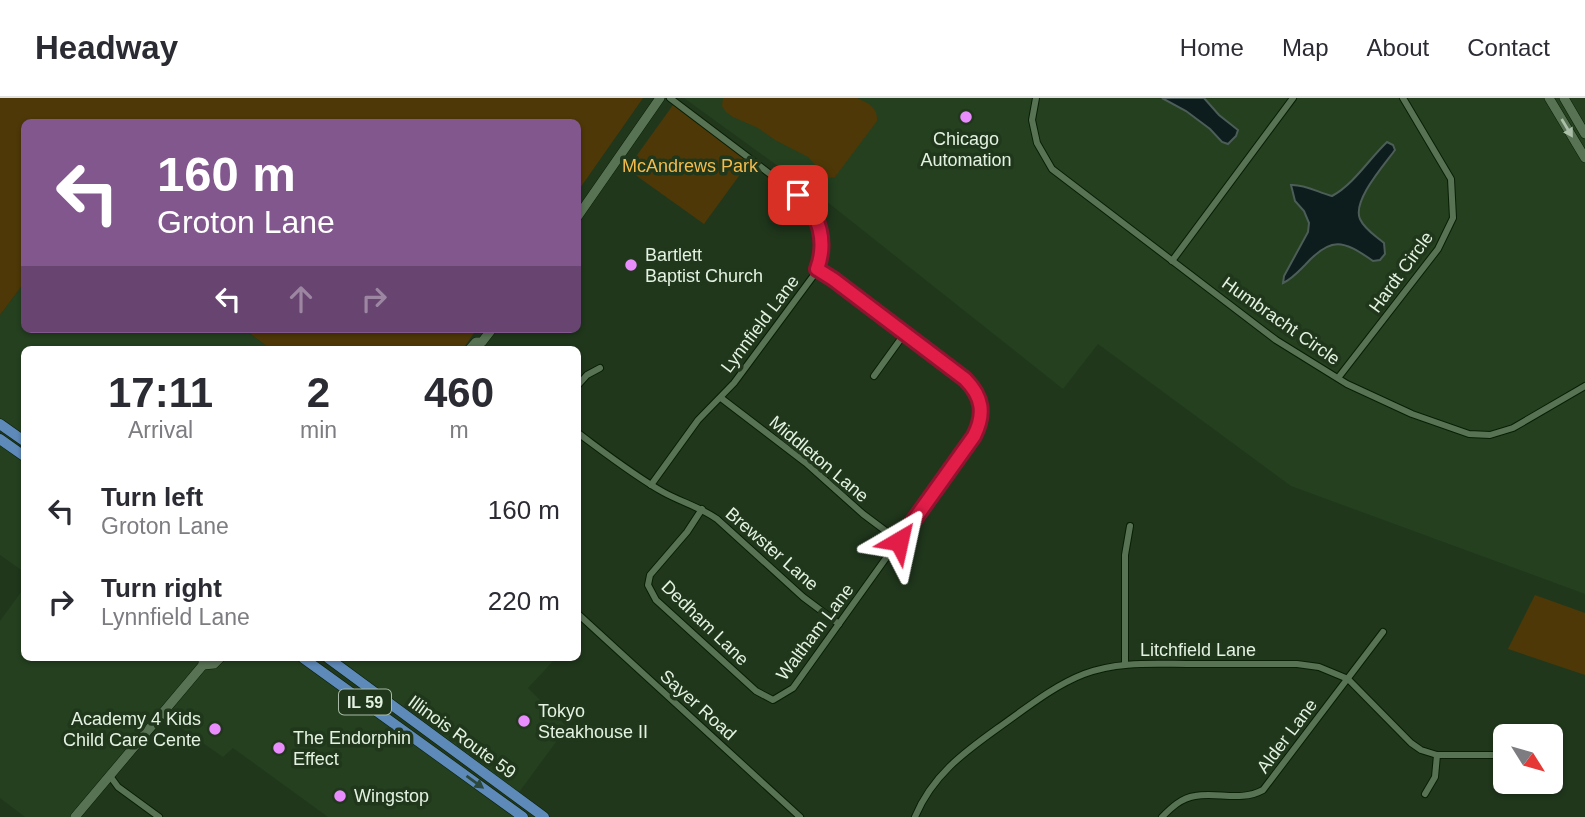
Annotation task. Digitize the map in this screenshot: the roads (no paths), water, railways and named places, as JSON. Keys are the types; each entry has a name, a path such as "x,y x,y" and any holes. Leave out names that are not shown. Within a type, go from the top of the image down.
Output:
{"main road":[{"path":"581,212 660,98"},
{"path":"1549,98 1585,158"},
{"path":"1564,98 1585,134"},
{"path":"0,424 21,439"},
{"path":"0,439 21,454"},
{"name":"Illinois Route 59","path":"307,661 523,817"},
{"name":"Illinois Route 59","path":"332,661 539,816"},
{"path":"75,817 203,662"}],"street":[{"name":"Lynnfield Lane","path":"651,485 698,420 721,398 806,288 817,269 821,255 821,234 808,204 670,98"},
{"name":"Humbracht Circle","path":"1036,98 1032,120 1037,144 1052,169 1278,341 1369,395 1455,430 1478,435 1513,428 1585,386"},
{"path":"1172,261 1293,98"},
{"name":"Hardt Circle","path":"1338,378 1438,249 1453,218 1451,179 1403,98"},
{"path":"817,269 905,333 874,376"},
{"name":"Waltham Lane","path":"779,697 793,688 979,426 982,406 968,382 905,333"},
{"path":"581,381 587,374 600,368"},
{"name":"Middleton Lane","path":"721,398 806,463 863,514 899,541"},
{"name":"Brewster Lane","path":"581,435 667,495 702,509 723,523 803,597 839,624"},
{"name":"Dedham Lane","path":"702,509 687,532 650,575 648,585 656,600 756,691 773,700 779,697"},
{"path":"1125,663 1125,555 1130,526"},
{"name":"Sayer Road","path":"581,617 800,817"},
{"name":"Alder Lane","path":"1162,817 1177,803 1194,796 1249,796 1263,790 1383,632"},
{"name":"Litchfield Lane","path":"915,817 938,778 971,747 1059,686 1084,674 1125,663 1297,664 1319,667 1348,679 1421,750 1437,755 1493,755"},
{"path":"1426,794 1435,777 1437,755"},
{"path":"110,776 118,787 159,817"}],"place":[{"name":"Chicago Automation","path":"966,117"},
{"name":"Bartlett Baptist Church","path":"631,265"},
{"name":"Tokyo Steakhouse II","path":"524,721"},
{"name":"Academy 4 Kids Child Care Cente","path":"215,729"},
{"name":"The Endorphin Effect","path":"279,748"},
{"name":"Wingstop","path":"340,796"}],"park label":[{"name":"McAndrews Park","path":"690,166"}]}
